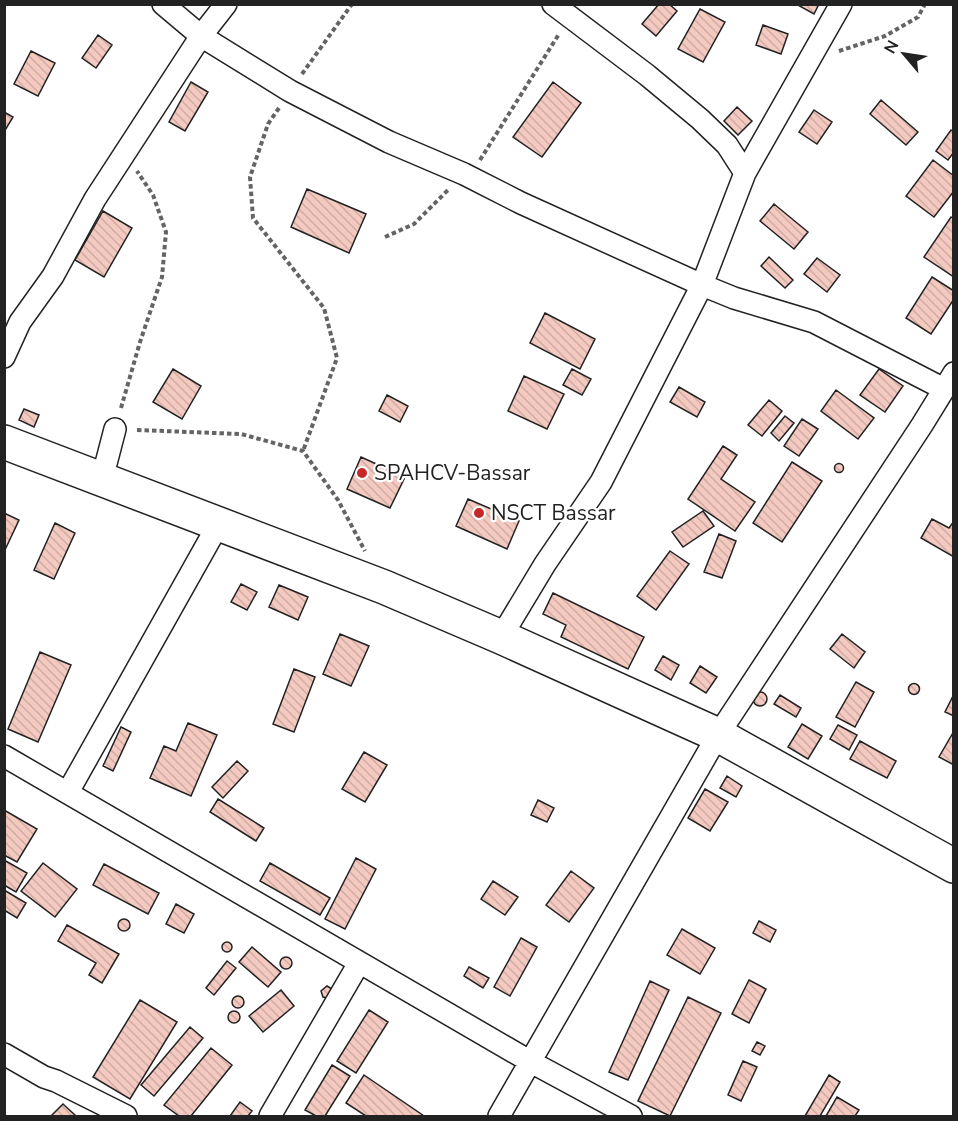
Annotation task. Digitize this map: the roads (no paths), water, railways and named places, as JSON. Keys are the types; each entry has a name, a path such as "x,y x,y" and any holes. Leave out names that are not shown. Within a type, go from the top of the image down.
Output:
{"main road":[{"path":"4,442 384,587 501,637 718,735 954,866"}],"street":[{"path":"163,4 201,36 290,91 389,142 464,174 521,203 702,285 734,298 814,322 950,380 718,735 499,1116"},
{"path":"4,357 20,322 53,276 95,199 201,36 226,4"},
{"path":"501,637 545,564 601,482 702,285 746,172 841,4"},
{"path":"562,11 700,119 727,145 746,172"},
{"path":"102,479 115,429"},
{"path":"68,792 218,525"},
{"path":"4,756 531,1062 632,1116"},
{"path":"270,1116 359,963"},
{"path":"4,1054 44,1077 56,1080 126,1116"}],"place":[{"name":"SPAHCV-Bassar","path":"362,473"},
{"name":"NSCT Bassar","path":"479,513"}]}
